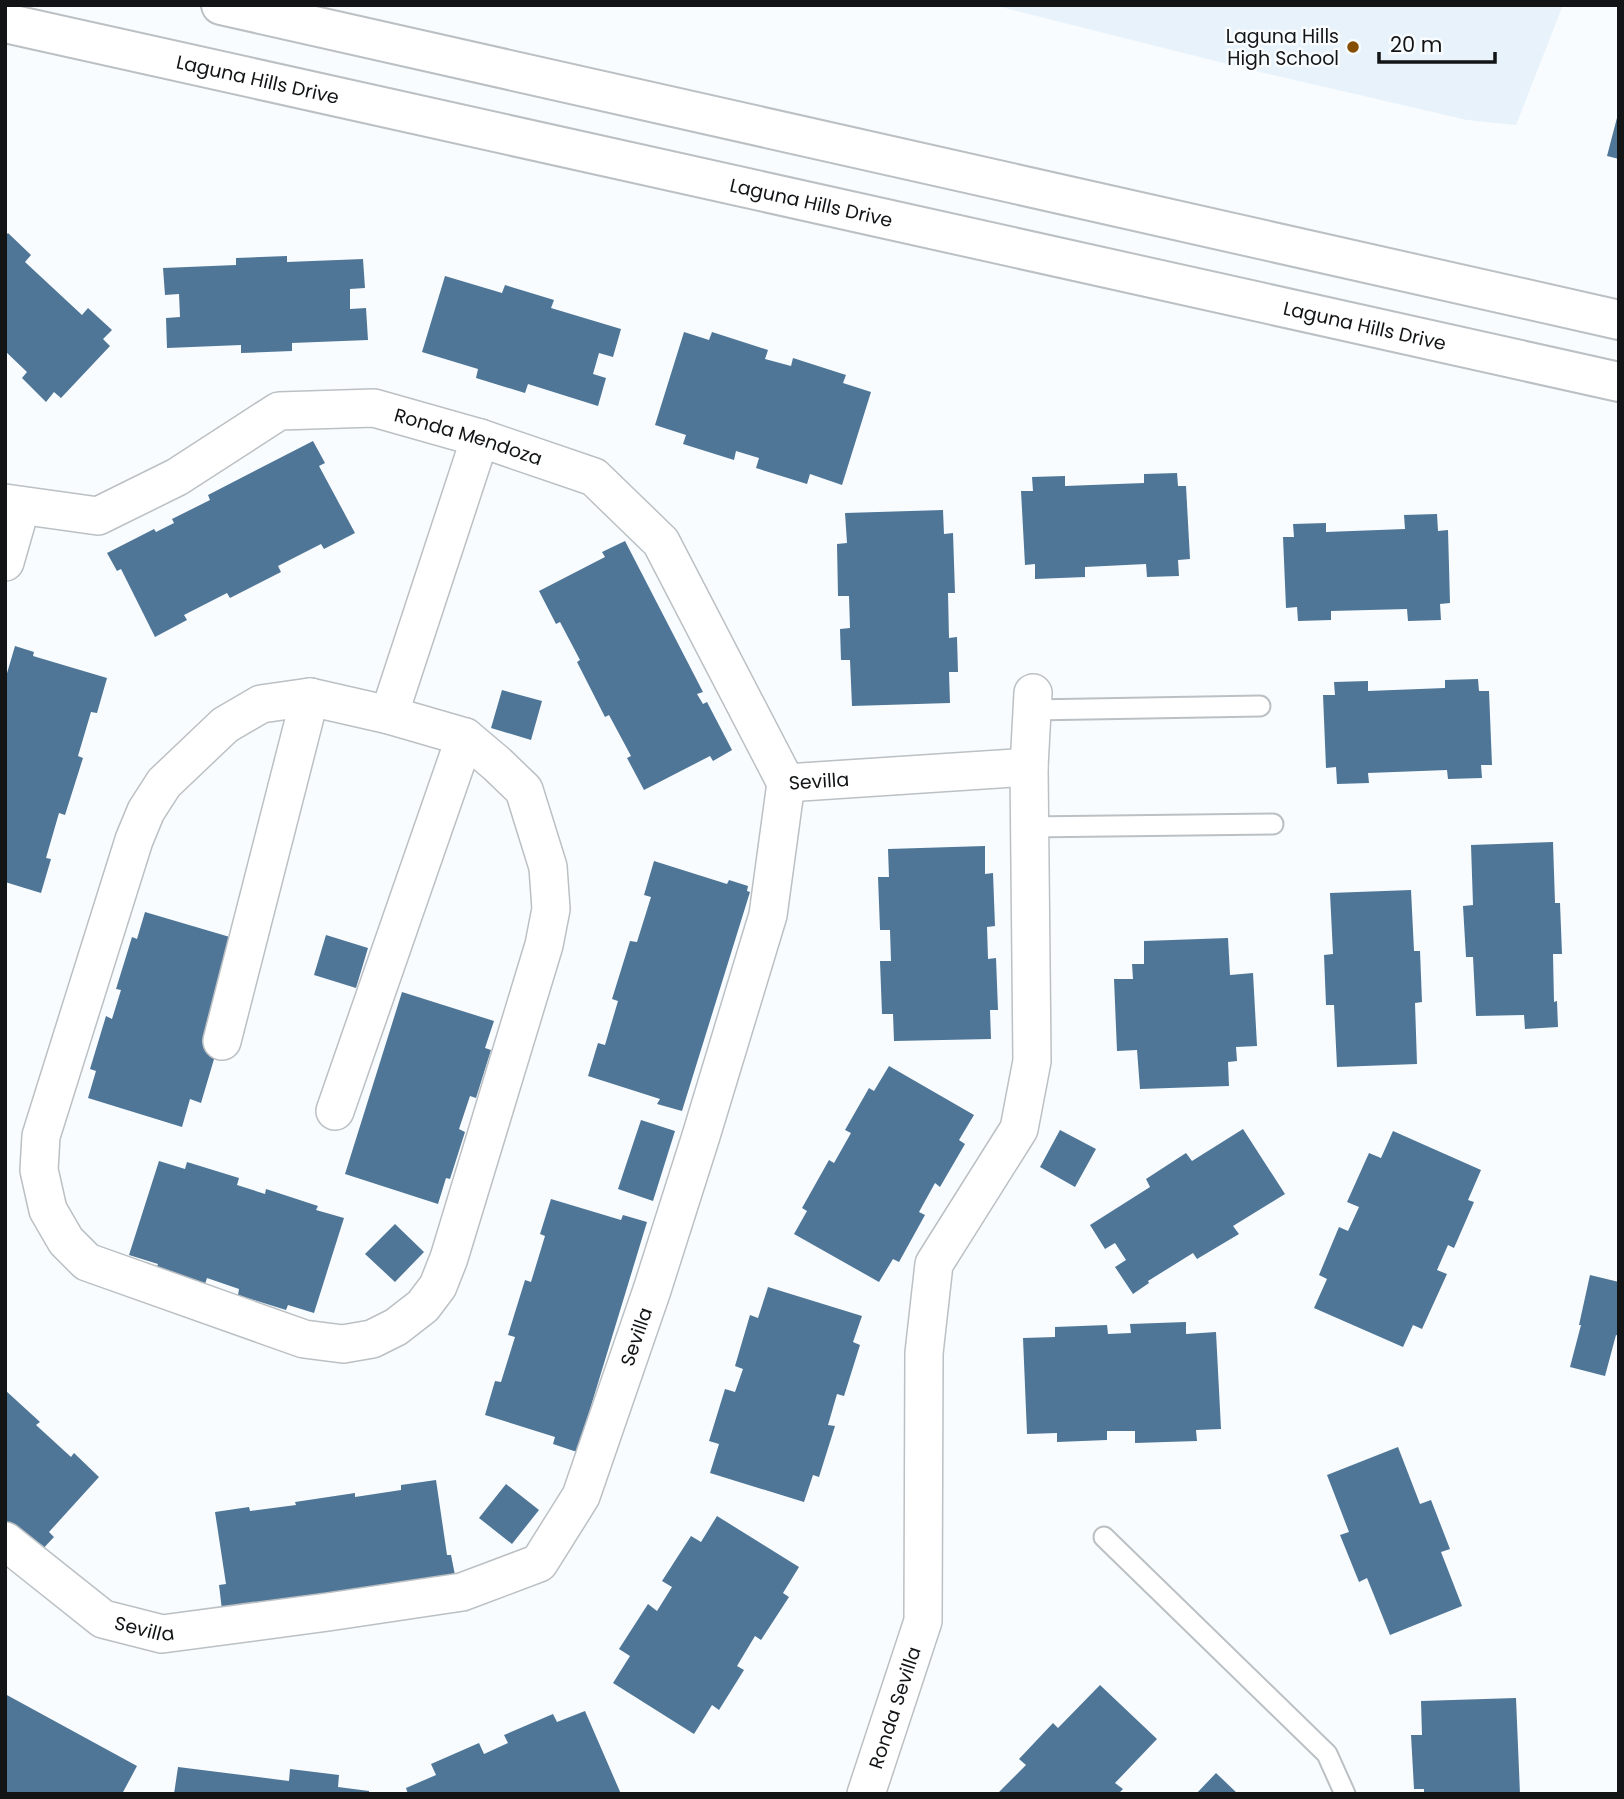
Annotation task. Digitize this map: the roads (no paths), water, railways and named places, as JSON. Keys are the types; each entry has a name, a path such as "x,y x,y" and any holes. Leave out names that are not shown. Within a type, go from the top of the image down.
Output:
{"main road":[{"path":"221,5 1619,320"},
{"name":"Laguna Hills Drive","path":"5,23 1619,382"}],"street":[{"name":"Ronda Mendoza","path":"13,505 98,516 177,477 279,411 374,408 480,438 594,477 662,542 786,783"},
{"path":"389,715 480,438"},
{"path":"5,562 13,505"},
{"path":"222,1041 310,697"},
{"path":"310,697 389,715 465,737 524,790 548,867 551,909 544,945 453,1245 438,1286 423,1306 396,1327 372,1339 343,1344 304,1339 87,1262 66,1241 48,1210 39,1170 41,1136 134,840 146,811 164,782 225,725 261,704 310,697"},
{"name":"Ronda Sevilla","path":"866,1794 923,1621 924,1353 934,1264 1019,1129 1032,1061 1029,767 1033,701"},
{"path":"335,1111 465,737"},
{"name":"Sevilla","path":"5,1541 103,1619 162,1634 462,1592 539,1563 581,1496 652,1290 701,1136 768,915 786,783 1029,767"}],"lane":[{"path":"1033,701 1260,706"},
{"path":"1029,827 1273,824"},
{"path":"1104,1537 1327,1754 1345,1794"}],"place":[{"name":"Laguna Hills High School","path":"1353,47"}]}
